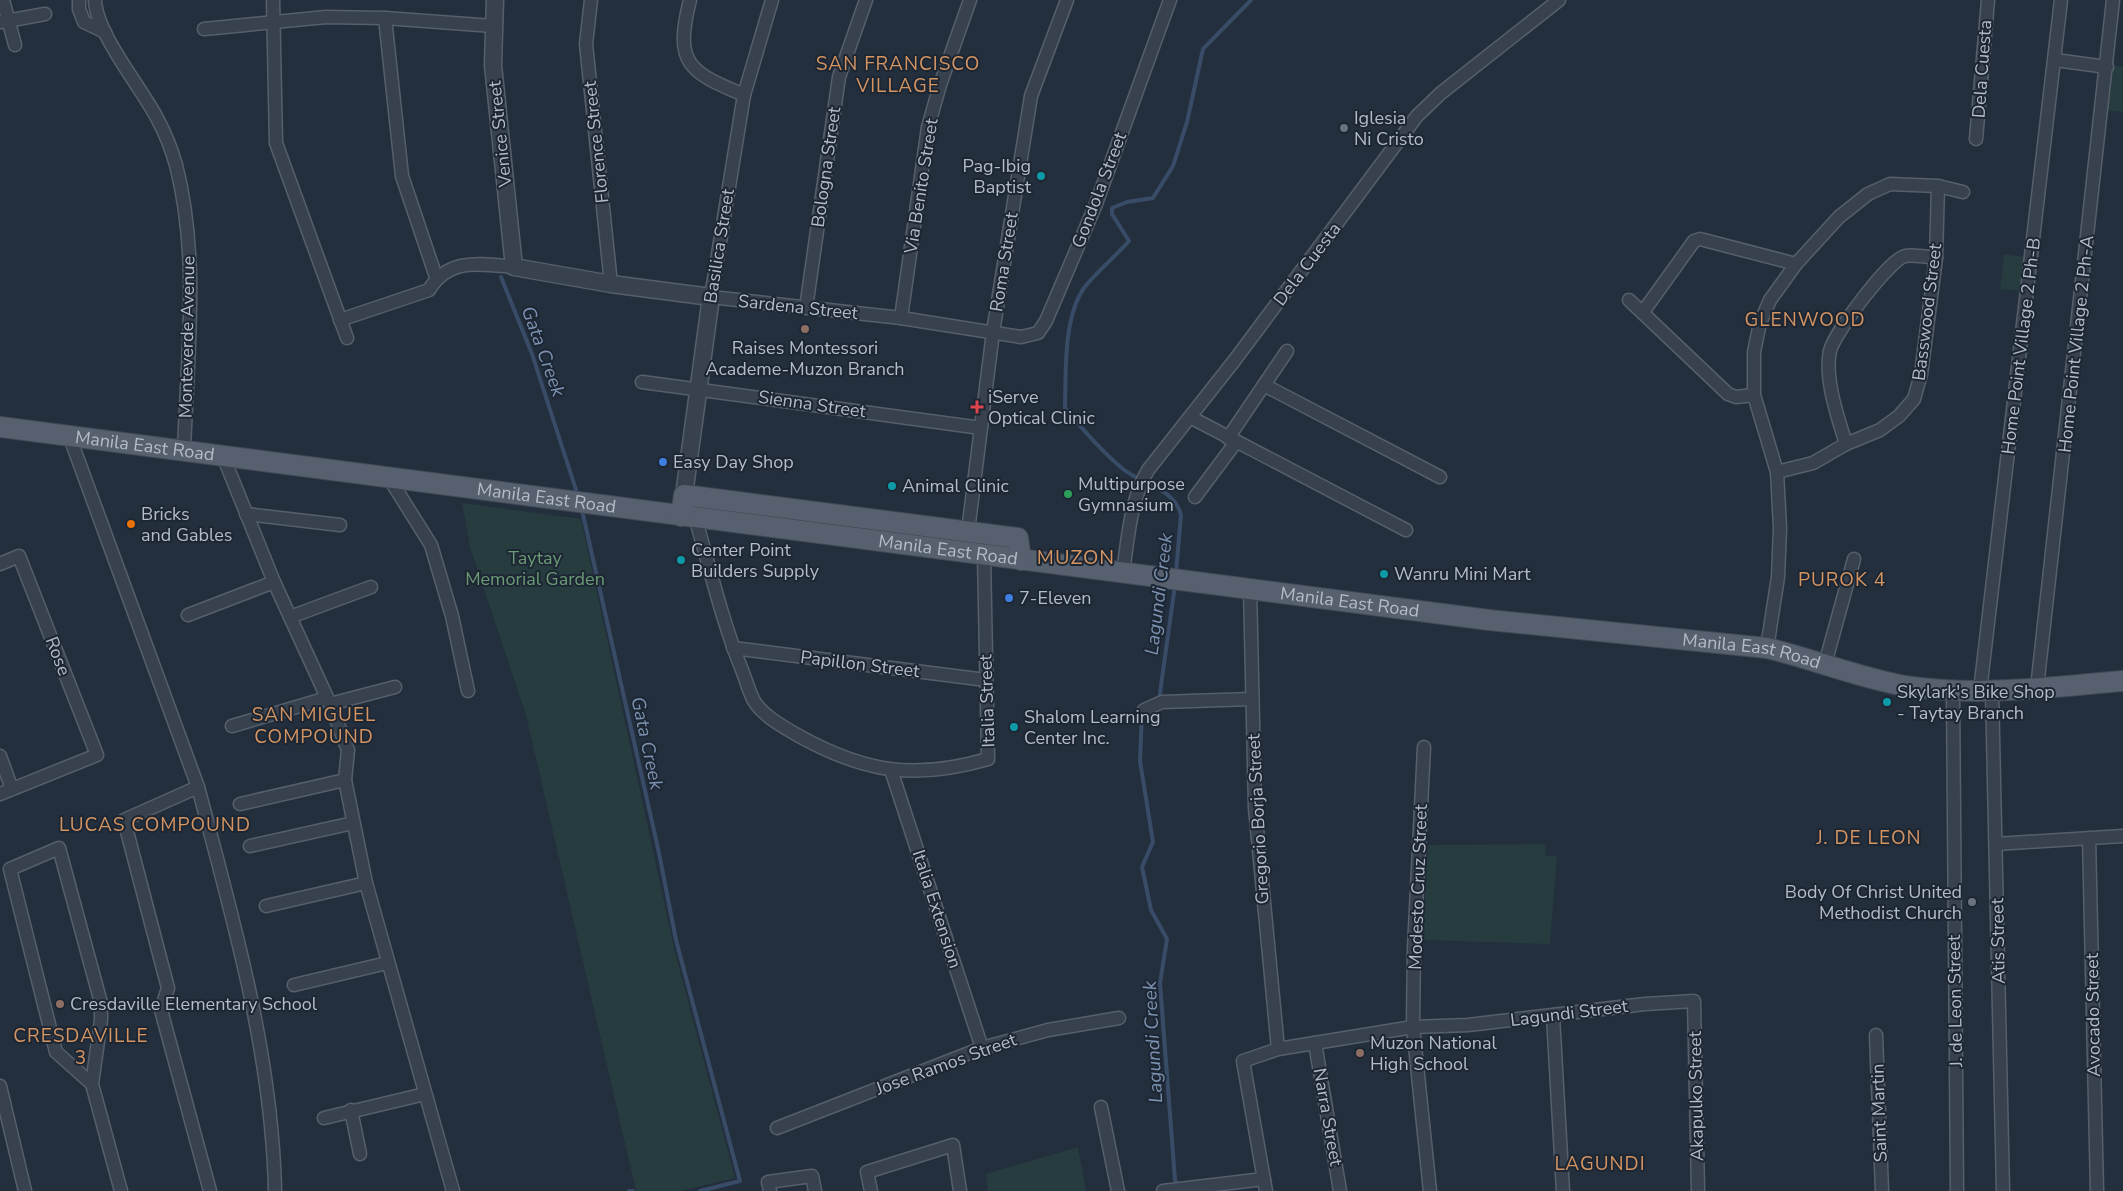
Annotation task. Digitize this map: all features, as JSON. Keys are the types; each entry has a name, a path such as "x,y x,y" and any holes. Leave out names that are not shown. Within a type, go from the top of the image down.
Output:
{"main road":[{"name":"Manila East Road","path":"0,427 820,535 1508,622 1767,648 1855,674 1906,686 1954,691 1986,691 2123,682"},
{"path":"688,517 684,495 824,512 1018,538 1020,560"},
{"path":"820,535 824,512"},
{"path":"968,531 974,554"}],"street":[{"path":"3,0 4,22 15,45"},
{"path":"79,0 79,8 84,22 105,32"},
{"name":"Monteverde Avenue","path":"95,0 105,32 159,120 175,164 181,192 191,262 184,452"},
{"path":"273,0 276,143 347,338"},
{"name":"Venice Street","path":"495,0 493,65 514,267"},
{"name":"Florence Street","path":"591,0 586,44 611,284"},
{"path":"690,0 683,27 686,60 706,80 744,95"},
{"name":"Basilica Street","path":"684,495 710,297 744,95 772,0"},
{"name":"Bologna Street","path":"806,308 839,77 866,0"},
{"name":"Via Benito Street","path":"901,318 928,127 940,85 970,0"},
{"name":"Roma Street","path":"968,531 993,332 1031,96 1067,0"},
{"name":"Gondola Street","path":"993,332 1021,336 1038,333 1046,321 1096,204 1170,0"},
{"name":"Dela Cuesta","path":"1123,573 1133,509 1140,485 1148,470 1417,116 1463,75 1559,0"},
{"name":"Dela Cuesta","path":"1976,139 1988,0"},
{"name":"Home Point Village 2 Ph-B","path":"1986,691 2061,0"},
{"name":"Home Point Village 2 Ph-A","path":"2037,688 2113,0"},
{"path":"4,22 45,14"},
{"path":"204,30 326,17 385,18 493,26"},
{"path":"385,18 402,176 436,277"},
{"path":"2055,60 2106,67"},
{"path":"1767,648 1778,577 1780,528 1777,472 1754,394 1754,352 1760,323 1770,300 1796,264 1839,216 1868,194 1890,184 1938,186 1963,192"},
{"name":"Basswood Street","path":"1777,472 1813,463 1846,444 1880,430 1899,416 1914,399 1921,374 1936,258 1938,186"},
{"path":"1643,312 1694,241 1700,239 1796,264"},
{"path":"1846,444 1836,409 1829,365 1830,350 1837,333 1891,264 1906,256 1936,258"},
{"path":"340,320 429,290 436,277 447,270 468,264 514,267"},
{"name":"Sardena Street","path":"514,267 611,284 901,318 993,332"},
{"path":"1629,300 1728,394 1736,397 1754,394"},
{"path":"1195,497 1287,351"},
{"name":"Sienna Street","path":"642,382 698,388 981,428"},
{"path":"1264,385 1440,477"},
{"path":"1190,417 1406,530"},
{"path":"69,435 198,787 229,904 266,1070 276,1191"},
{"path":"223,456 274,582 329,701 348,750 345,780 366,883 387,963 453,1191"},
{"path":"389,478 431,545 452,616 468,692"},
{"path":"246,514 340,525"},
{"name":"Italia Street","path":"688,517 733,648 755,702 782,726 814,744 860,763 891,770 919,772 988,759 986,680 974,554"},
{"name":"Rose","path":"0,564 19,556 97,755 12,789"},
{"path":"1825,664 1854,559"},
{"path":"188,615 274,582"},
{"path":"290,617 371,587"},
{"name":"Gregorio Borja Street","path":"1250,588 1251,699 1255,808 1278,1049"},
{"name":"Papillon Street","path":"733,648 986,680"},
{"path":"232,726 329,701 395,687"},
{"name":"J. de Leon Street","path":"1954,691 1957,1191"},
{"name":"Atis Street","path":"1986,691 1996,844 2003,1191"},
{"path":"1144,710 1162,702 1251,699"},
{"name":"Modesto Cruz Street","path":"1424,747 1414,948 1413,1027 1430,1191"},
{"path":"0,756 12,789 0,794"},
{"name":"Italia Extension","path":"891,770 982,1048"},
{"path":"240,804 345,780"},
{"path":"198,787 124,820 168,988 161,1010 210,1191"},
{"path":"250,846 353,823"},
{"path":"1996,844 2123,836"},
{"name":"Avocado Street","path":"2089,838 2097,1191"},
{"path":"92,1084 56,1052 10,869 59,848 100,1003 101,1020 92,1084 122,1191"},
{"path":"266,906 366,883"},
{"path":"294,985 387,963"},
{"name":"Lagundi Street","path":"1265,1185 1243,1061 1278,1049 1413,1027 1468,1026 1644,1004 1694,1001"},
{"name":"Akapulko Street","path":"1694,1001 1698,1191"},
{"path":"1553,1016 1563,1191"},
{"name":"Jose Ramos Street","path":"777,1128 982,1048 1048,1030 1119,1018"},
{"name":"Saint Martin","path":"1876,1035 1882,1191"},
{"name":"Narra Street","path":"1315,1043 1340,1191"},
{"path":"0,1086 3,1110 25,1191"},
{"path":"324,1118 350,1110 425,1094"},
{"path":"1101,1106 1118,1191"},
{"path":"350,1110 360,1154"},
{"path":"871,1191 867,1172 953,1145 960,1191"},
{"path":"770,1191 768,1182 812,1176 815,1191"},
{"path":"1163,1191 1265,1185"}],"green space":[{"path":"2111,65 2123,67 2123,112 2106,110"},
{"path":"2004,254 2024,257 2020,291 2000,289"},
{"name":"Taytay Memorial Garden","path":"462,503 581,519 675,952 735,1178 679,1191 636,1191 526,715 470,547"},
{"path":"1546,844 1545,856 1557,856 1550,944 1423,940 1428,845"},
{"path":"1078,1147 1086,1191 988,1191 986,1174"}],"waterway":[{"name":"Lagundi Creek","path":"1176,573 1181,515 1177,506 1165,493 1123,469 1092,440 1065,408 1069,330 1072,314 1084,288 1129,241 1112,214 1112,208 1127,202 1153,198 1173,166 1187,122 1203,49 1251,0"},
{"name":"Gata Creek","path":"501,277 532,354 578,496"},
{"name":"Gata Creek","path":"582,510 659,853 676,940 740,1181 700,1191"},
{"name":"Lagundi Creek","path":"1159,700 1175,585"},
{"name":"Lagundi Creek","path":"1142,713 1140,761 1153,842 1142,867 1151,910 1167,939 1160,983 1175,1180 1179,1187"}],"place":[{"name":"Iglesia Ni Cristo","path":"1344,128"},
{"name":"Pag-Ibig Baptist","path":"1041,176"},
{"name":"Raises Montessori Academe-Muzon Branch","path":"805,329"},
{"name":"iServe Optical Clinic","path":"977,407"},
{"name":"Easy Day Shop","path":"663,462"},
{"name":"Animal Clinic","path":"892,486"},
{"name":"Multipurpose Gymnasium","path":"1068,494"},
{"name":"Bricks and Gables","path":"131,524"},
{"name":"Center Point Builders Supply","path":"681,560"},
{"name":"Wanru Mini Mart","path":"1384,574"},
{"name":"7-Eleven","path":"1009,598"},
{"name":"Skylark's Bike Shop - Taytay Branch","path":"1887,702"},
{"name":"Shalom Learning Center Inc.","path":"1014,727"},
{"name":"Body Of Christ United Methodist Church","path":"1972,902"},
{"name":"Cresdaville Elementary School","path":"60,1004"},
{"name":"Muzon National High School","path":"1360,1053"}],"district":[{"name":"SAN FRANCISCO VILLAGE","path":"898,74"},
{"name":"GLENWOOD","path":"1805,319"},
{"name":"MUZON","path":"1076,557"},
{"name":"PUROK 4","path":"1842,579"},
{"name":"SAN MIGUEL COMPOUND","path":"314,725"},
{"name":"LUCAS COMPOUND","path":"155,824"},
{"name":"J. DE LEON","path":"1869,837"},
{"name":"CRESDAVILLE 3","path":"81,1046"},
{"name":"LAGUNDI","path":"1600,1163"}]}
